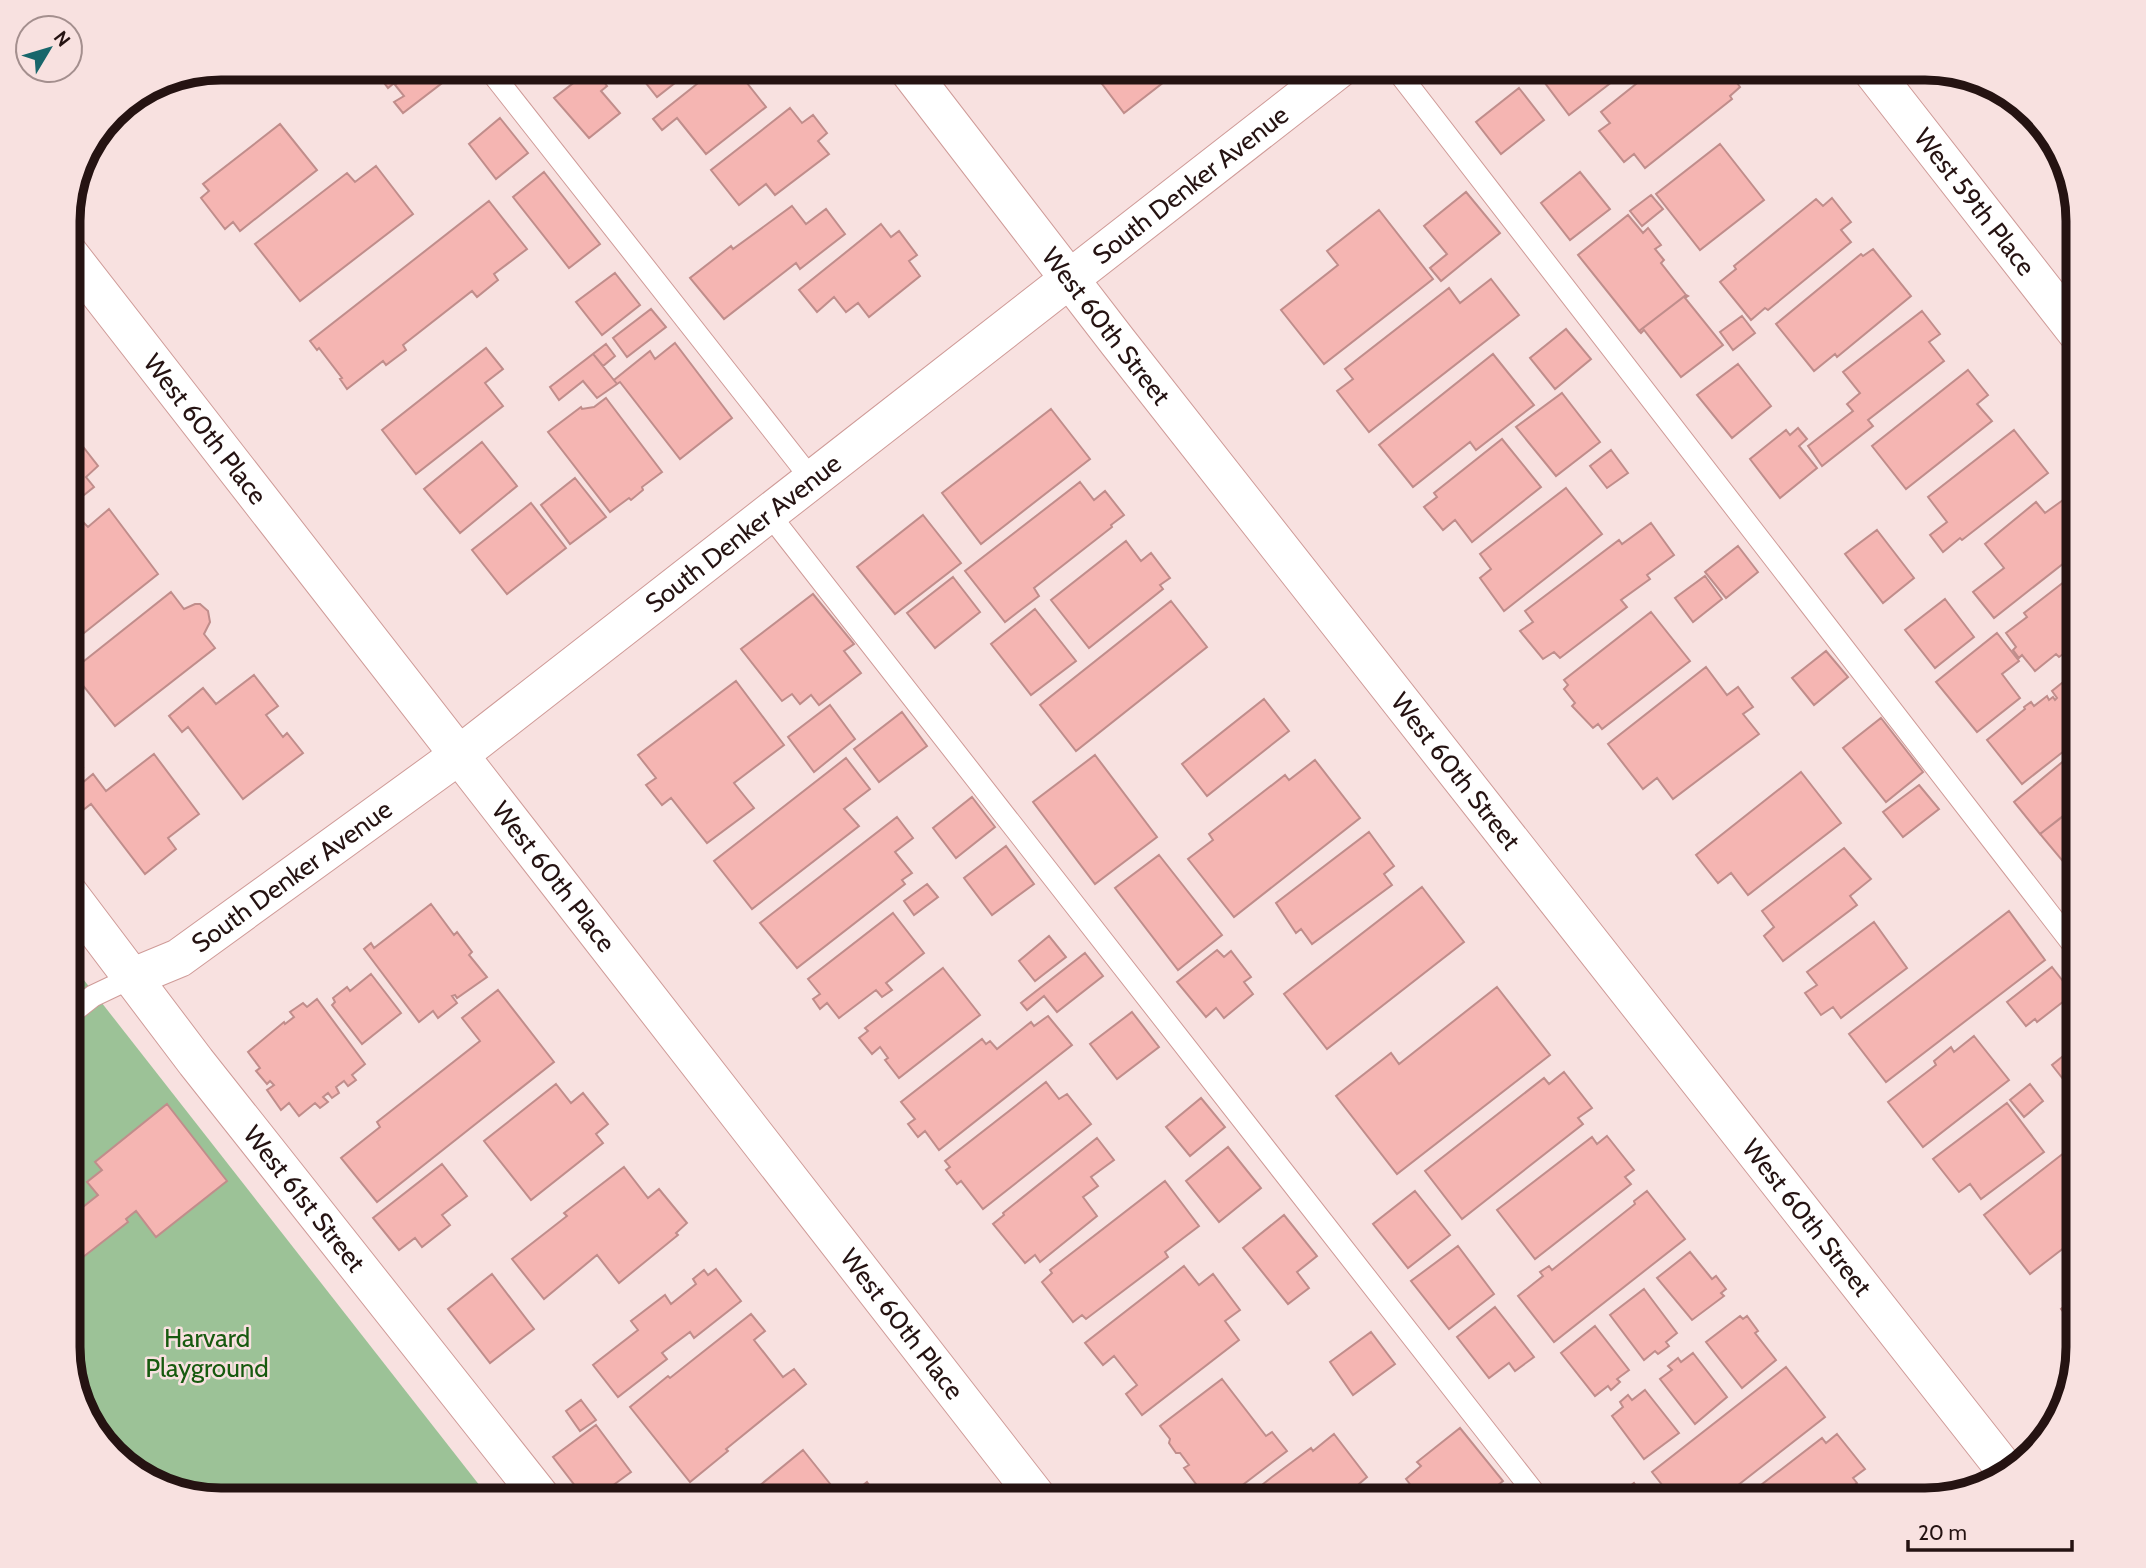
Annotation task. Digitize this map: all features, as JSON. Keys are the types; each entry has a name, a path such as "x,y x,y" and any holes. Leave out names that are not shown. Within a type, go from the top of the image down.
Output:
{"street":[{"name":"West 60th Street","path":"916,80 1069,279 2001,1465"},
{"name":"South Denker Avenue","path":"133,977 179,958 459,755 1325,80"},
{"name":"West 59th Place","path":"1879,80 2066,319"},
{"name":"West 60th Place","path":"81,269 1030,1488"},
{"name":"West 61st Street","path":"81,910 196,1062 533,1488"}],"lane":[{"path":"497,80 813,481"},
{"path":"1404,80 2066,935"},
{"path":"769,514 1531,1488"},
{"path":"81,1006 93,996 133,977"}],"green space":[{"name":"Harvard Playground","path":"81,976 482,1488 203,1486 185,1483 151,1469 115,1440 91,1401 81,1356"}],"building":[{"path":"382,80 398,80 388,88"},
{"path":"401,80 446,80 403,113 394,102 404,96 395,85"},
{"path":"577,80 602,80 607,86 601,91 620,113 589,138 554,98"},
{"path":"643,80 679,80 657,97"},
{"path":"702,80 745,80 766,107 706,154 677,118 662,130 653,119"},
{"path":"1099,80 1167,80 1124,113"},
{"path":"1543,80 1614,80 1569,115"},
{"path":"1641,80 1735,80 1740,87 1730,96 1732,99 1645,168 1634,154 1624,162 1599,131 1610,123 1601,112"},
{"path":"1519,88 1544,120 1501,154 1476,122"},
{"path":"790,108 802,123 813,115 827,133 818,141 829,154 775,195 766,184 739,205 711,170"},
{"path":"500,118 528,153 496,179 469,144"},
{"path":"280,124 317,170 240,231 233,222 225,229 201,198 209,191 203,184"},
{"path":"1720,144 1764,200 1700,250 1656,194"},
{"path":"376,166 413,214 300,301 255,244 347,173 355,182"},
{"path":"544,172 600,244 569,268 513,197"},
{"path":"1580,172 1610,209 1570,240 1541,203"},
{"path":"1466,192 1500,233 1441,281 1430,268 1447,254 1424,226"},
{"path":"1651,195 1663,209 1642,226 1630,211"},
{"path":"1832,198 1851,222 1841,230 1851,242 1768,310 1765,308 1751,320 1720,282 1736,269 1734,266 1816,199 1823,206"},
{"path":"489,201 527,249 494,274 498,280 477,297 472,291 403,345 406,350 386,365 383,361 347,389 319,348 317,350 310,341"},
{"path":"792,206 806,224 826,209 845,234 800,269 796,263 724,319 690,278 731,246 733,249"},
{"path":"1379,210 1433,279 1324,364 1281,310 1338,265 1327,251"},
{"path":"1628,215 1643,233 1648,228 1661,245 1655,249 1664,260 1661,263 1686,295 1639,331 1578,255"},
{"path":"881,224 891,237 899,231 917,255 909,261 920,276 869,317 858,303 846,312 834,297 817,312 799,290"},
{"path":"1873,249 1911,296 1837,357 1835,354 1814,371 1776,324 1861,254 1863,256"},
{"path":"615,273 640,305 602,335 576,302"},
{"path":"1491,279 1519,315 1369,432 1337,391 1353,379 1345,369 1449,288 1460,303"},
{"path":"1686,295 1688,296 1685,298 1723,345 1681,377 1644,330 1641,333 1639,331"},
{"path":"651,309 666,327 627,357 613,338"},
{"path":"1922,311 1940,334 1929,342 1944,361 1868,420 1873,426 1822,466 1808,446 1853,411 1847,404 1860,393 1843,372"},
{"path":"1742,316 1755,333 1733,350 1720,332"},
{"path":"1566,329 1591,359 1555,389 1530,358"},
{"path":"675,343 732,418 680,459 620,382 617,384 614,380 650,351 655,359"},
{"path":"606,344 615,356 603,366 593,354"},
{"path":"486,348 503,369 485,383 503,406 416,474 382,430"},
{"path":"593,354 617,384 597,398 583,381 559,400 550,387"},
{"path":"1493,354 1534,405 1476,450 1470,442 1413,487 1379,445"},
{"path":"1738,364 1771,406 1732,438 1697,395"},
{"path":"1968,370 1988,395 1977,404 1992,421 1906,489 1872,446"},
{"path":"1562,393 1600,442 1556,476 1516,427"},
{"path":"606,398 662,472 642,487 643,490 631,500 629,498 610,512 548,432 581,407 594,407"},
{"path":"1051,409 1090,459 981,544 942,493"},
{"path":"1798,428 1807,439 1799,446 1817,468 1780,498 1750,459 1786,430 1790,435"},
{"path":"2014,430 2048,473 1943,552 1930,535 1947,522 1928,497"},
{"path":"1502,439 1541,487 1472,542 1455,520 1443,530 1424,507 1437,497 1434,493"},
{"path":"482,442 517,486 460,533 424,489"},
{"path":"81,444 98,466 86,477 94,487 81,497"},
{"path":"1611,450 1628,473 1607,488 1590,466"},
{"path":"575,478 606,517 570,544 541,505"},
{"path":"1080,482 1094,500 1105,491 1124,515 1034,588 1039,596 1005,622 965,571"},
{"path":"1566,488 1602,534 1504,611 1480,578 1491,569 1480,554"},
{"path":"2063,500 2066,504 2066,561 1994,618 1973,592 2004,568 1985,544 2036,502 2045,513"},
{"path":"531,503 566,548 507,594 472,550"},
{"path":"109,509 158,574 81,635 81,526 84,523 88,527"},
{"path":"923,515 961,563 895,614 857,567"},
{"path":"1651,523 1674,555 1647,575 1650,579 1621,600 1627,607 1560,658 1554,652 1543,659 1520,631 1533,622 1525,611 1619,540 1622,544"},
{"path":"1877,530 1914,578 1883,603 1845,554"},
{"path":"1126,541 1141,561 1151,553 1170,578 1160,585 1163,589 1089,648 1051,600"},
{"path":"1738,546 1758,572 1726,598 1705,572"},
{"path":"1705,576 1722,599 1693,622 1675,598"},
{"path":"953,577 980,612 935,648 907,613"},
{"path":"2066,580 2066,652 2059,657 2056,654 2035,671 2022,655 2019,658 2013,650 2016,647 2006,633 2027,617 2024,613"},
{"path":"171,592 184,609 200,604 208,611 210,622 204,634 215,648 115,726 81,683 81,663"},
{"path":"813,594 854,644 844,651 861,673 819,705 811,695 800,704 792,694 782,701 741,649"},
{"path":"1945,599 1974,637 1935,668 1905,630"},
{"path":"1171,601 1207,647 1076,751 1040,705"},
{"path":"1035,609 1076,661 1031,695 991,644"},
{"path":"1651,612 1690,661 1602,729 1598,724 1593,728 1572,706 1575,703 1564,689 1568,685 1564,680"},
{"path":"1997,633 2019,661 2002,674 2020,698 1977,732 1936,682"},
{"path":"1826,651 1848,677 1814,705 1792,678"},
{"path":"1706,667 1727,695 1738,687 1753,707 1743,714 1759,734 1673,799 1657,778 1643,789 1608,744"},
{"path":"254,675 278,706 266,715 283,737 287,733 303,753 243,799 188,727 182,732 169,716 203,688 216,704"},
{"path":"2066,680 2066,749 2022,784 1987,740 2031,702 2034,706 2047,696 2049,700 2053,697 2055,700 2057,698 2052,691"},
{"path":"736,681 784,745 734,783 754,808 707,843 671,798 662,805 646,785 656,778 638,755"},
{"path":"1264,699 1289,731 1207,796 1182,764"},
{"path":"830,705 855,739 814,772 788,737"},
{"path":"902,712 927,746 879,782 854,749"},
{"path":"1881,718 1923,772 1886,802 1843,748"},
{"path":"154,754 199,814 168,838 176,849 145,874 91,804 81,812 81,784 93,774 106,791"},
{"path":"1095,755 1157,837 1095,884 1033,802"},
{"path":"846,758 870,789 844,809 859,826 752,909 714,861"},
{"path":"2066,759 2066,814 2040,834 2014,802"},
{"path":"1315,760 1360,818 1234,917 1188,859 1213,840 1209,834 1285,775 1289,780"},
{"path":"1801,772 1841,823 1748,895 1731,873 1718,883 1696,855"},
{"path":"1919,785 1939,809 1903,837 1883,812"},
{"path":"972,797 995,827 956,858 933,828"},
{"path":"2066,814 2066,865 2040,834"},
{"path":"897,817 913,838 895,852 912,873 902,880 905,884 797,968 760,923"},
{"path":"1369,832 1394,866 1384,874 1392,885 1312,944 1301,929 1296,933 1276,903"},
{"path":"1006,846 1034,884 992,915 964,878"},
{"path":"1844,848 1871,879 1850,896 1857,905 1783,961 1764,936 1774,927 1762,911"},
{"path":"1159,855 1222,935 1178,970 1115,888"},
{"path":"927,884 938,897 914,915 904,901"},
{"path":"1422,887 1464,942 1327,1049 1284,994"},
{"path":"431,904 454,935 457,932 472,952 469,955 487,977 457,998 452,996 457,1003 438,1018 433,1011 419,1022 364,949 371,943 374,948"},
{"path":"2009,911 2045,960 1886,1082 1849,1034"},
{"path":"893,913 924,953 886,983 892,990 882,997 876,990 839,1018 827,1003 820,1009 813,999 820,994 808,979"},
{"path":"1874,922 1907,968 1841,1018 1833,1007 1821,1015 1805,993 1817,985 1807,972"},
{"path":"1049,936 1066,957 1035,981 1019,961"},
{"path":"1217,950 1224,957 1231,951 1251,977 1244,982 1253,994 1224,1018 1216,1008 1206,1017 1177,982"},
{"path":"1085,953 1103,976 1057,1012 1044,996 1027,1010 1021,1003"},
{"path":"2052,967 2066,985 2066,999 2037,1022 2035,1019 2026,1026 2007,1002"},
{"path":"943,968 980,1015 899,1078 885,1060 888,1058 880,1047 872,1054 859,1038 868,1031 865,1028"},
{"path":"371,974 401,1013 362,1044 332,1005 335,1002 333,998 347,987 350,991"},
{"path":"1497,987 1550,1055 1397,1174 1336,1096 1391,1053 1399,1064"},
{"path":"498,990 554,1062 377,1202 341,1158 380,1127 377,1122 480,1041 462,1018"},
{"path":"317,999 365,1064 352,1075 356,1080 348,1086 344,1081 336,1087 339,1093 332,1098 328,1093 323,1097 328,1102 320,1108 315,1103 299,1116 289,1103 281,1110 267,1090 274,1085 270,1081 267,1084 256,1071 260,1068 248,1052 294,1017 290,1012 303,1003 307,1007"},
{"path":"1132,1012 1159,1047 1117,1079 1090,1044"},
{"path":"1048,1016 1072,1045 939,1150 925,1131 918,1137 908,1124 915,1119 901,1102 982,1039 986,1044 990,1041 997,1049 1031,1022 1034,1026"},
{"path":"1974,1036 2009,1080 1923,1147 1888,1102 1936,1065 1934,1061 1951,1047 1954,1052"},
{"path":"2066,1054 2066,1083 2052,1065"},
{"path":"1564,1072 1592,1108 1578,1118 1583,1124 1462,1219 1425,1171 1544,1078 1549,1084"},
{"path":"1046,1082 1059,1099 1067,1094 1091,1124 983,1209 961,1181 957,1184 946,1170 950,1167 945,1161"},
{"path":"556,1084 571,1103 583,1093 608,1124 596,1134 603,1143 531,1200 484,1141"},
{"path":"2030,1084 2043,1101 2024,1117 2010,1100"},
{"path":"1201,1098 1225,1127 1190,1156 1166,1127"},
{"path":"2007,1103 2044,1152 1981,1199 1970,1184 1959,1192 1933,1159"},
{"path":"167,1104 227,1181 156,1237 136,1211 126,1219 128,1222 81,1259 81,1208 98,1195 87,1182 102,1170 95,1162"},
{"path":"1607,1136 1634,1170 1625,1177 1631,1184 1535,1259 1497,1210 1592,1137 1597,1144"},
{"path":"1097,1138 1114,1160 1091,1177 1098,1186 1083,1197 1097,1216 1040,1262 1035,1255 1025,1263 993,1224 1003,1213"},
{"path":"1228,1147 1261,1188 1219,1222 1186,1181"},
{"path":"2066,1151 2066,1246 2030,1274 1984,1215"},
{"path":"442,1164 467,1196 442,1215 450,1225 422,1247 415,1238 399,1250 373,1218"},
{"path":"624,1167 648,1198 659,1189 687,1223 676,1233 678,1235 619,1283 597,1255 544,1299 512,1259 567,1216 564,1213"},
{"path":"1165,1181 1199,1226 1165,1252 1168,1257 1086,1319 1082,1315 1073,1322 1042,1282 1052,1273 1050,1270"},
{"path":"1415,1191 1450,1235 1408,1268 1373,1224"},
{"path":"1647,1191 1685,1239 1554,1342 1518,1296 1543,1276 1540,1272 1549,1266 1552,1270 1635,1204 1634,1201"},
{"path":"1284,1215 1317,1256 1297,1272 1309,1288 1288,1304 1243,1248"},
{"path":"1458,1246 1494,1294 1449,1329 1411,1281"},
{"path":"1690,1252 1712,1279 1716,1276 1726,1289 1721,1293 1724,1296 1692,1320 1657,1278"},
{"path":"1184,1266 1199,1285 1213,1274 1240,1310 1225,1321 1239,1340 1142,1415 1126,1394 1137,1385 1114,1356 1103,1365 1085,1343"},
{"path":"716,1269 741,1301 694,1338 690,1332 662,1353 667,1359 618,1397 593,1365 638,1330 631,1321 665,1295 671,1304 696,1284 693,1279 704,1270 708,1275"},
{"path":"492,1274 534,1329 490,1363 448,1309"},
{"path":"1644,1289 1677,1333 1666,1342 1669,1346 1658,1354 1655,1351 1644,1360 1610,1315"},
{"path":"1495,1307 1534,1357 1515,1371 1509,1363 1489,1378 1457,1337"},
{"path":"751,1314 765,1331 754,1340 783,1377 794,1369 806,1384 690,1482 630,1407"},
{"path":"1740,1316 1743,1319 1747,1316 1758,1331 1755,1333 1776,1360 1742,1388 1706,1342"},
{"path":"1595,1326 1629,1370 1617,1379 1620,1382 1611,1390 1608,1386 1595,1396 1561,1353"},
{"path":"1371,1332 1395,1364 1353,1395 1330,1362"},
{"path":"1693,1353 1727,1397 1695,1424 1660,1379 1672,1370 1668,1366 1678,1358 1681,1362"},
{"path":"1786,1367 1825,1417 1734,1488 1665,1488 1652,1472"},
{"path":"1222,1379 1266,1436 1272,1432 1287,1451 1239,1488 1199,1488 1184,1468 1189,1465 1180,1453 1176,1453 1160,1426"},
{"path":"1645,1390 1679,1433 1644,1459 1612,1416 1623,1407 1620,1402 1628,1395 1632,1400"},
{"path":"581,1400 596,1420 580,1431 566,1411"},
{"path":"596,1425 631,1472 609,1488 577,1488 553,1457"},
{"path":"1460,1428 1503,1481 1494,1488 1413,1488 1406,1479 1421,1466 1417,1462"},
{"path":"1334,1434 1367,1477 1359,1484 1361,1487 1258,1488 1311,1448 1313,1451"},
{"path":"1837,1434 1865,1469 1853,1478 1857,1483 1851,1488 1757,1488 1822,1438 1826,1443"},
{"path":"803,1450 833,1488 757,1488"},
{"path":"867,1482 871,1488 860,1488"}]}
